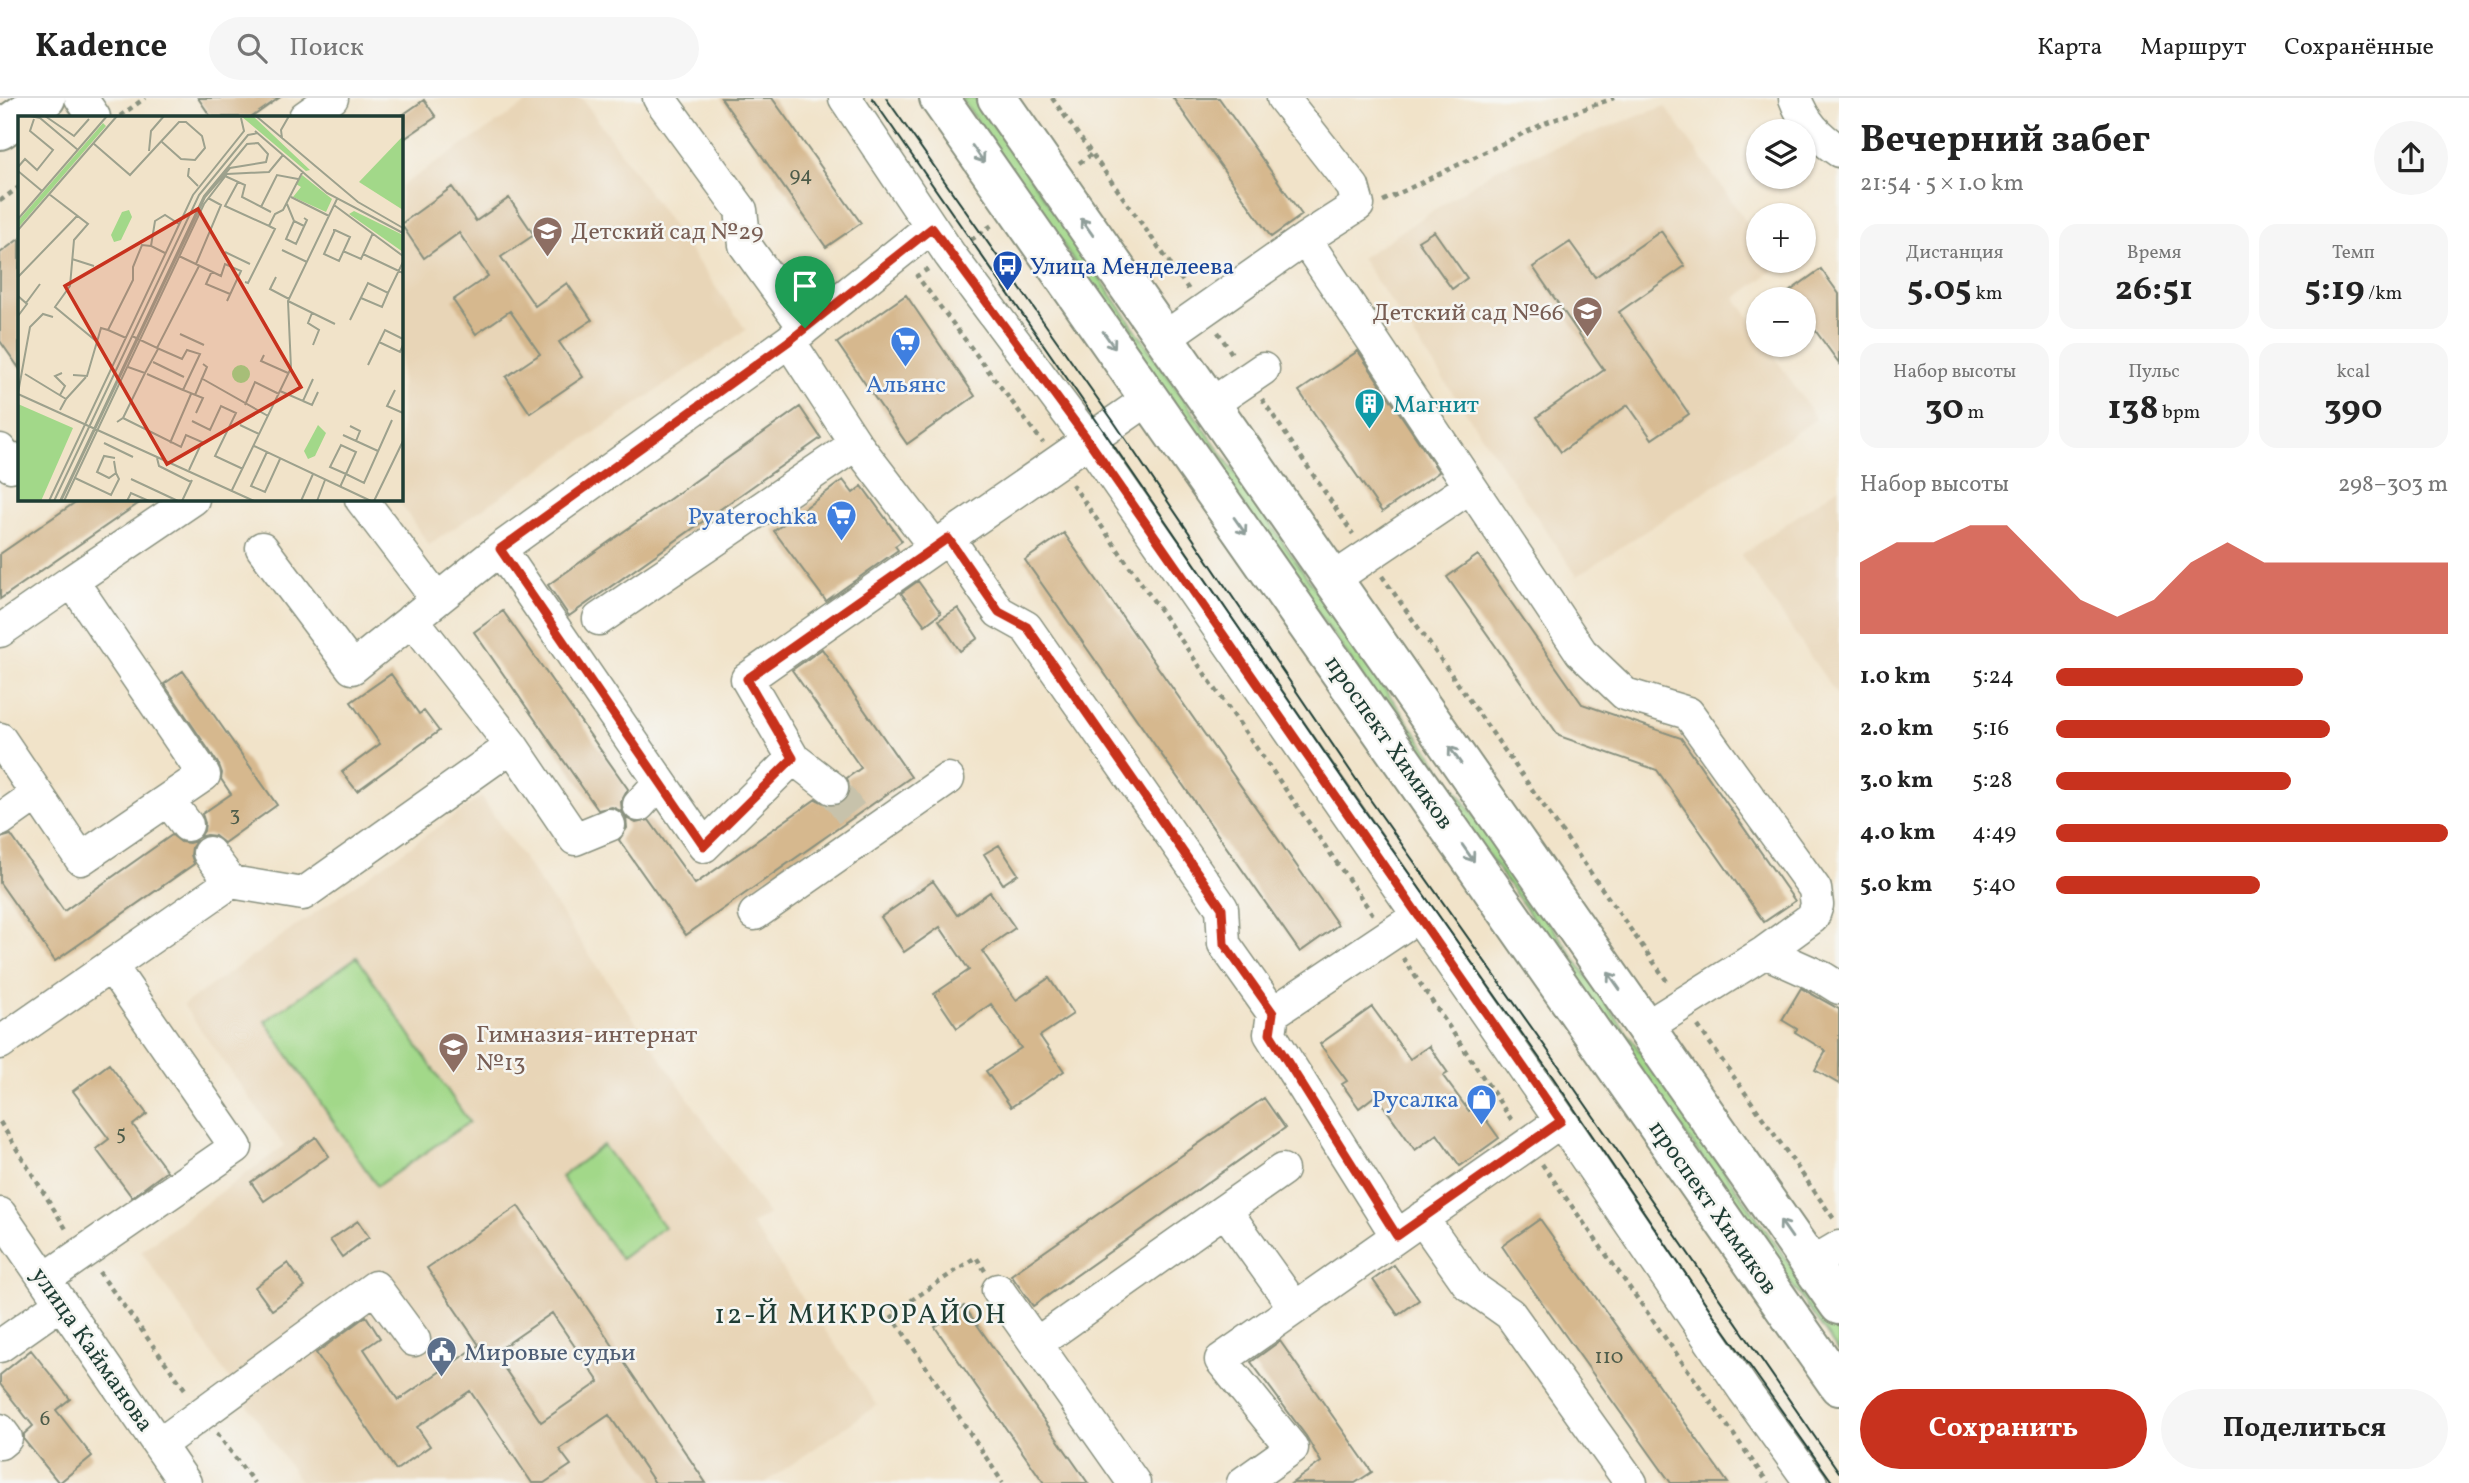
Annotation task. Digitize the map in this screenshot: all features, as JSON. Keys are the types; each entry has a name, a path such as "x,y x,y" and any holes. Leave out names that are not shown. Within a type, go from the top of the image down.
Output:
{"main road":[{"path":"20,116 46,98"},
{"name":"проспект Химиков","path":"939,98 1839,1386"},
{"name":"проспект Химиков","path":"997,98 1646,1027 1824,1255 1839,1305"},
{"path":"0,130 18,117"}],"street":[{"path":"80,98 93,116"},
{"path":"306,116 332,98"},
{"path":"659,98 741,210 745,245 856,444 999,612 1027,627 1222,908 1224,944 1273,1013 1270,1034 1409,1227 1469,1285 1510,1314 1631,1483"},
{"path":"845,98 932,228 1088,440 1811,1483"},
{"path":"1164,338 1358,205 1353,187 1283,98"},
{"path":"1795,98 1802,118 1819,138 1839,151"},
{"path":"262,548 352,667 500,549 797,335 932,228"},
{"path":"1305,239 1581,652 1625,694 1688,713 1815,889 1817,905 1813,917 1765,952 1646,1027"},
{"path":"1210,405 1256,374"},
{"path":"832,788 793,758 747,679 1150,398"},
{"path":"599,619 856,444"},
{"path":"0,450 11,466 18,461"},
{"path":"1332,580 1470,487"},
{"path":"0,631 192,500"},
{"path":"362,500 437,599"},
{"path":"500,549 704,846 793,758"},
{"path":"0,739 81,859 204,775 72,581"},
{"path":"412,619 512,746 575,839 609,825"},
{"path":"209,853 231,882 303,894 512,746"},
{"path":"755,914 862,825 948,779"},
{"path":"639,805 660,782"},
{"path":"0,820 37,794"},
{"path":"168,800 187,825"},
{"path":"0,1043 231,882"},
{"path":"1273,1013 1418,916"},
{"path":"1765,952 1839,988"},
{"path":"0,1346 53,1291 84,1252 236,1147 111,966"},
{"path":"1242,1483 1279,1473 1292,1448 1221,1360 1561,1121"},
{"path":"1036,1344 1282,1170"},
{"path":"1225,1210 1295,1308"},
{"name":"улица Кайманова","path":"0,1214 185,1483"},
{"path":"159,1445 375,1287 414,1340"},
{"path":"998,1290 1125,1480"},
{"path":"0,1430 6,1438 0,1443"}],"path":[{"path":"119,116 145,98"},
{"path":"1052,98 1203,310 1256,374 1368,556 1839,1225"},
{"path":"1358,205 1386,201 1545,123 1614,98"},
{"path":"0,201 18,188"},
{"path":"917,276 1056,461 1388,936 1528,1144 1768,1483"},
{"path":"0,1122 67,1230 254,1483"},
{"path":"998,1290 976,1257 891,1314 1003,1483"}],"shaded area":[{"name":"Детский сад №29","path":"535,98 582,98 746,330 429,545 398,500 402,500 402,185"},
{"name":"Детский сад №66","path":"1665,106 1746,221 1746,273 1770,273 1751,287 1746,287 1746,291 1736,298 1746,313 1746,357 1775,357 1816,419 1577,576 1361,258 1498,168"},
{"path":"1839,487 1839,698 1741,555"},
{"name":"Гимназия-интернат №13","path":"481,797 768,1214 752,1225 877,1405 765,1483 301,1483 141,1251 284,1146 183,1005"}],"green space":[{"path":"961,98 975,98 1366,662 1839,1334 1839,1352 1356,668"},
{"path":"357,957 469,1122 377,1186 265,1021"},
{"path":"603,1145 664,1227 621,1259 561,1177"}],"building":[{"path":"198,98 279,98 253,116 210,116"},
{"path":"721,98 772,98 861,223 826,247"},
{"path":"1173,98 1219,98 1302,215 1271,237"},
{"path":"424,100 436,117 402,140 401,116"},
{"path":"452,187 476,221 509,198 534,235 501,257 535,306 567,283 592,320 559,342 583,377 530,413 506,377 540,354 510,311 476,334 453,300 488,276 459,233 424,258 402,223"},
{"path":"1434,231 1467,278 1452,289 1418,241"},
{"path":"1661,231 1685,266 1619,312 1689,414 1652,439 1628,405 1561,452 1537,417 1604,370 1533,267 1570,242 1595,277"},
{"path":"18,240 18,367 0,341 0,253"},
{"path":"1821,269 1839,294 1839,363 1816,331 1816,287 1796,287"},
{"name":"Альянс","path":"906,295 975,396 907,444 837,343"},
{"name":"Магнит","path":"1358,351 1439,472 1382,512 1299,391"},
{"path":"800,407 821,438 569,616 548,585"},
{"name":"Pyaterochka","path":"843,480 853,493 862,486 902,541 895,546 898,550 826,601 774,531"},
{"path":"79,500 144,500 0,599 0,554"},
{"path":"1064,533 1338,925 1300,952 1025,560"},
{"path":"1478,555 1582,704 1681,738 1795,901 1764,922 1657,770 1559,736 1447,577"},
{"path":"918,581 941,613 925,625 901,593"},
{"path":"958,608 978,638 960,651 939,620"},
{"path":"503,611 628,789 621,802 624,815 612,807 598,810 474,632"},
{"path":"822,649 911,777 686,935 619,840 627,828 626,818 636,823 649,820 695,884 816,799 830,806 840,805 847,799 850,790 847,778 861,768 792,670"},
{"path":"183,671 277,805 224,843 215,836 200,837 205,823 202,814 231,794 221,779 219,765 164,684"},
{"path":"391,674 419,714 424,711 439,731 357,791 342,772 380,744 351,702"},
{"path":"11,835 64,911 172,835 181,842 196,841 191,855 194,864 55,961 0,883 0,838"},
{"path":"999,845 1018,874 1003,884 984,854"},
{"path":"933,881 957,915 990,892 1015,928 982,951 1016,1000 1049,978 1073,1014 1040,1036 1064,1071 1011,1107 986,1071 1021,1048 991,1004 957,1028 934,994 969,970 940,927 904,952 881,917"},
{"path":"1801,988 1839,1009 1839,1084 1815,1070 1826,1051 1795,1032 1797,1029 1782,1020"},
{"path":"1372,1007 1410,1059 1429,1046 1448,1073 1443,1076 1469,1111 1476,1106 1499,1138 1460,1166 1437,1134 1415,1150 1376,1095 1359,1108 1342,1084 1347,1081 1320,1044"},
{"path":"109,1064 147,1114 133,1125 167,1171 132,1197 96,1149 109,1139 73,1091"},
{"path":"1264,1098 1285,1128 1033,1306 1011,1275"},
{"path":"316,1137 329,1156 264,1201 251,1182"},
{"path":"518,1206 706,1483 655,1483 609,1415 559,1449 571,1465 544,1483 532,1483 470,1391 417,1427 430,1446 396,1470 316,1353 366,1316 380,1338 364,1349 398,1400 479,1345 427,1268","holes":["552,1313 599,1382 541,1422 494,1353"]},
{"path":"1540,1219 1728,1483 1671,1483 1515,1265 1502,1246"},
{"path":"358,1221 369,1237 342,1257 330,1240"},
{"path":"288,1263 305,1287 272,1310 255,1287"},
{"path":"1394,1265 1419,1300 1398,1315 1373,1280"},
{"path":"964,1306 1088,1483 1044,1483 935,1327"},
{"path":"1280,1341 1372,1472 1355,1483 1292,1483 1321,1462 1306,1436 1251,1362"},
{"path":"31,1350 70,1399 56,1410 92,1456 59,1483 24,1440 24,1434 33,1426 0,1384 0,1375"}],"tunnel":[{"path":"832,788 854,817"}],"tram line":[{"path":"872,98 1355,797 1552,1076 1713,1314 1833,1483"},
{"path":"886,98 1114,422 1364,791 1561,1069 1839,1472"}],"place":[{"name":"Детский сад №29","path":"548,258"},
{"name":"Улица Менделеева","path":"1007,293"},
{"name":"Детский сад №66","path":"1587,339"},
{"name":"Альянс","path":"906,369"},
{"name":"Магнит","path":"1370,431"},
{"name":"Pyaterochka","path":"841,543"},
{"name":"Гимназия-интернат №13","path":"453,1075"},
{"name":"Русалка","path":"1482,1126"},
{"name":"Мировые судьи","path":"441,1379"}],"district":[{"name":"12-Й МИКРОРАЙОН","path":"861,1313"}],"route":[{"path":"932,228 1088,440 1561,1121 1397,1236 1270,1034 1273,1013 1224,944 1222,908 1027,627 999,612 948,538 747,679 793,758 704,846 500,549 805,328 932,228"}]}
